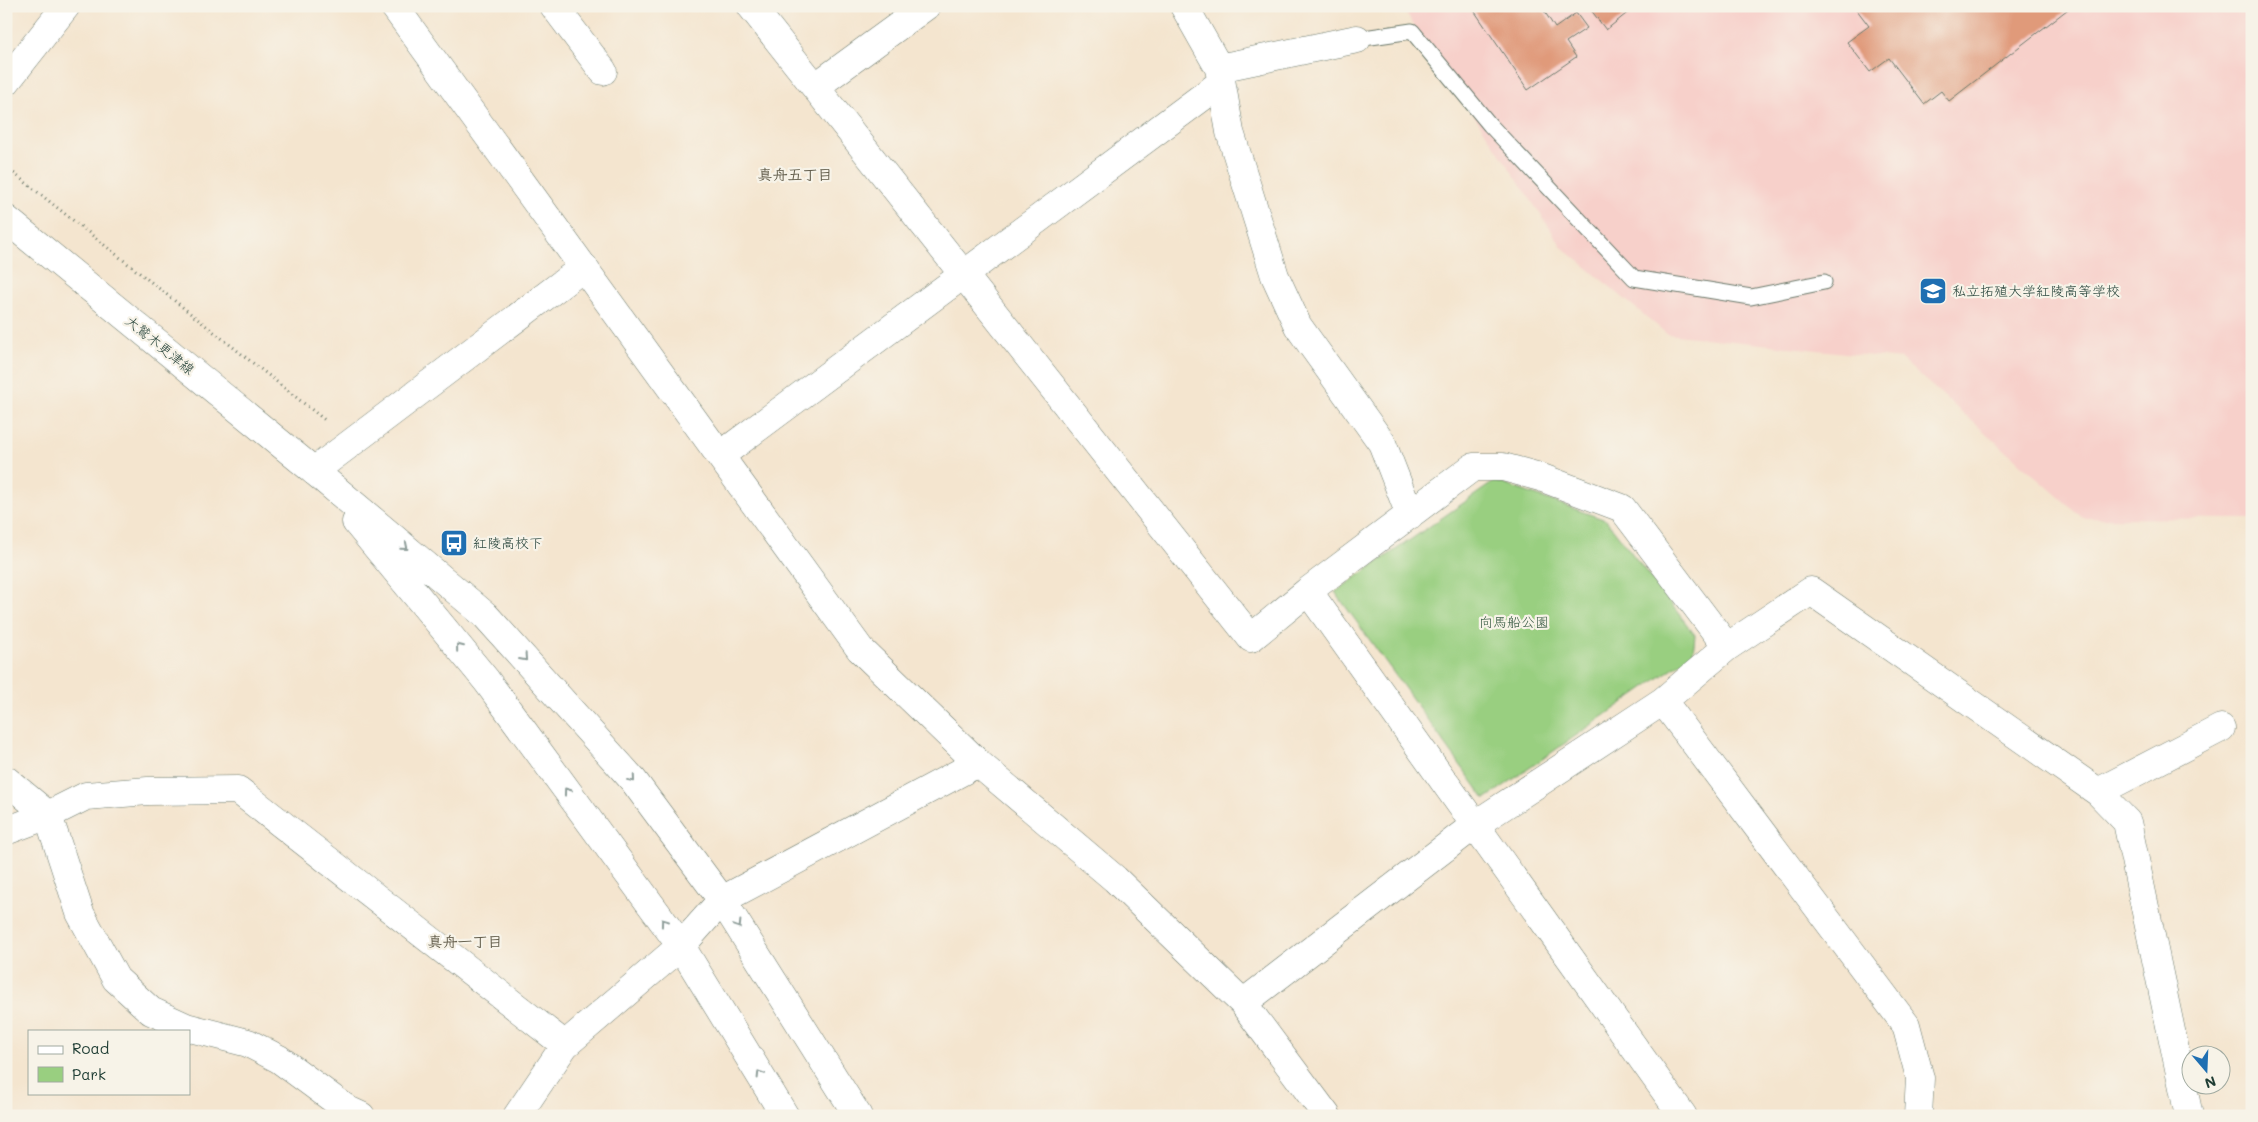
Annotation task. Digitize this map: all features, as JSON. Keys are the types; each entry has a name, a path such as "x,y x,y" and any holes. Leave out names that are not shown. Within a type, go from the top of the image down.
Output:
{"street":[{"path":"394,6 721,454 860,649 978,763 1115,879 1243,1003 1326,1116"},
{"path":"554,6 602,71"},
{"path":"751,6 1251,638 1308,591 1473,467 1503,467 1540,477 1622,508 1727,647"},
{"path":"814,86 926,6"},
{"path":"1184,6 1220,76 1230,132 1275,276 1298,326 1382,443 1410,515"},
{"path":"6,82 54,10"},
{"path":"721,454 963,274 1220,76 1357,39"},
{"name":"大鷲木更津線","path":"6,219 314,471"},
{"path":"314,471 584,267"},
{"path":"314,471 485,615 633,780 722,900 858,1116"},
{"path":"314,471 486,680 681,946 785,1116"},
{"path":"1243,1003 1476,824 1663,701 1727,647 1811,590 2098,792 2127,822 2189,1116"},
{"path":"1308,591 1683,1116"},
{"path":"1663,701 1906,1025 1920,1078 1918,1116"},
{"path":"2098,792 2221,728"},
{"path":"517,1116 565,1045 681,946 722,900 978,763"},
{"path":"6,780 48,816 80,913 116,979 151,1011 186,1027 248,1043 280,1059 348,1110 361,1116"},
{"path":"6,832 48,816 86,796 148,791 238,790 565,1045"}],"lane":[{"path":"1357,39 1412,31 1490,125 1634,278 1751,297 1824,282"}],"path":[{"path":"6,167 326,421"}],"shaded area":[{"name":"私立拓殖大学紅陵高等学校","path":"1401,6 2252,6 2252,519 2083,518 1901,359 1667,334 1563,248"}],"green space":[{"name":"向馬船公園","path":"1495,481 1606,520 1695,635 1693,654 1485,799 1335,592"}],"building":[{"path":"1471,6 1541,6 1555,28 1576,13 1587,28 1566,42 1576,57 1528,90"},
{"path":"1588,6 1636,6 1606,30"},
{"path":"1854,6 2072,6 1949,101 1941,91 1924,104 1889,58 1870,72 1847,42 1869,26"}],"place":[{"name":"私立拓殖大学紅陵高等学校","path":"1933,291"},
{"name":"紅陵高校下","path":"454,543"}],"district":[{"name":"真舟五丁目","path":"795,175"},
{"name":"真舟一丁目","path":"465,942"}]}
